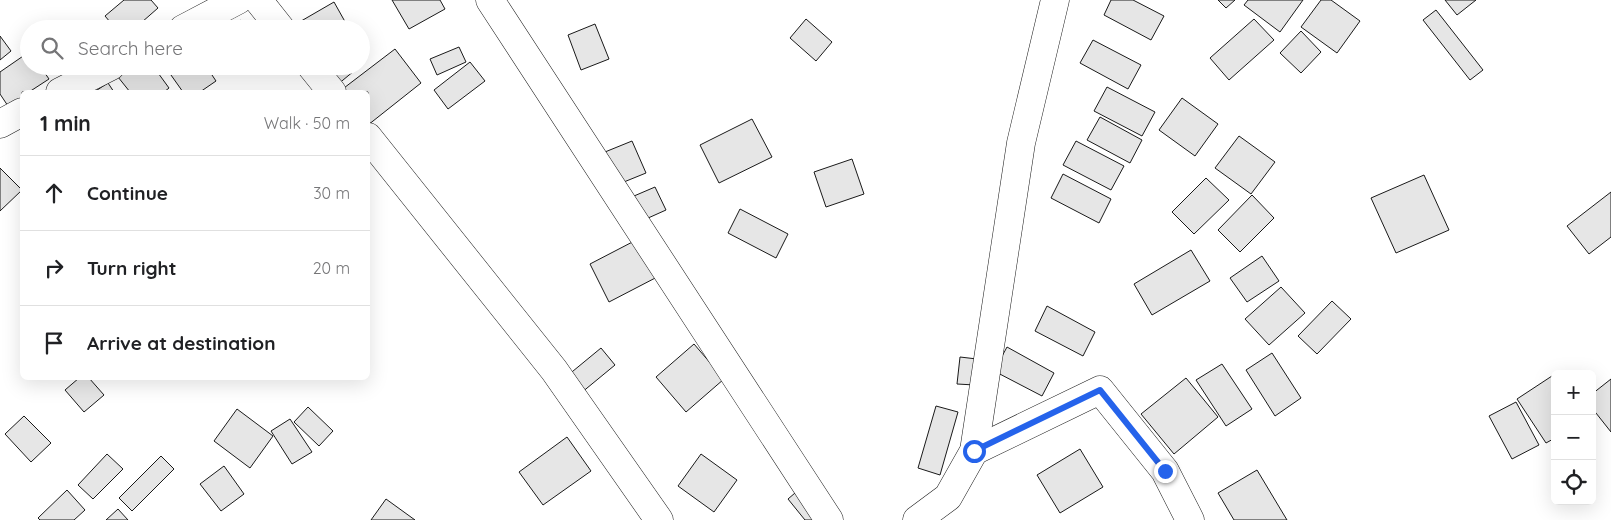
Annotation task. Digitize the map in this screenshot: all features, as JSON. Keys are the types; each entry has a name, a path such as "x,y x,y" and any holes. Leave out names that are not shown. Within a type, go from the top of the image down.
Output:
{"street":[{"path":"200,20 238,0"},
{"path":"258,0 274,20"},
{"path":"490,0 829,520"},
{"path":"917,520 948,497 974,451 1021,143 1055,0"},
{"path":"64,90 93,75"},
{"path":"318,75 330,90"},
{"path":"0,124 20,113"},
{"path":"370,140 554,370 659,520"},
{"path":"974,451 1100,390 1165,471 1190,520"}],"building":[{"path":"124,0 151,0 158,8 144,20 108,20 105,16"},
{"path":"392,0 440,0 445,9 409,29"},
{"path":"1111,0 1133,0 1164,16 1151,40 1104,15"},
{"path":"1218,0 1235,0 1226,8"},
{"path":"1248,0 1303,0 1280,32 1244,5"},
{"path":"1321,0 1331,0 1360,21 1337,53 1301,27"},
{"path":"1445,0 1476,0 1457,15"},
{"path":"334,2 344,20 303,20"},
{"path":"1436,10 1483,70 1470,80 1423,20"},
{"path":"806,19 832,42 816,61 790,38"},
{"path":"1254,19 1274,40 1229,80 1210,58"},
{"path":"595,24 609,59 581,70 568,35"},
{"path":"1301,31 1321,52 1301,73 1280,53"},
{"path":"0,36 11,51 0,60"},
{"path":"1093,40 1141,65 1128,89 1080,63"},
{"path":"459,47 466,62 437,75 430,59"},
{"path":"395,49 421,83 370,123 370,90 341,90 361,75 370,75 370,68"},
{"path":"20,58 20,75 46,75 49,79 32,90 20,90 20,98 8,106 0,94 0,72"},
{"path":"470,62 485,81 448,109 434,90"},
{"path":"121,75 160,75 169,88 166,90 128,90 118,77"},
{"path":"171,75 212,75 216,81 203,90 182,90"},
{"path":"329,75 349,75 337,85"},
{"path":"108,83 113,90 97,90"},
{"path":"1107,87 1155,112 1142,136 1094,111"},
{"path":"1182,98 1218,124 1195,156 1159,130"},
{"path":"1100,117 1142,140 1130,163 1087,140"},
{"path":"752,119 772,157 719,183 700,145"},
{"path":"1239,136 1275,162 1251,194 1215,168"},
{"path":"632,141 646,173 614,186 600,154"},
{"path":"1076,141 1124,166 1111,190 1063,165"},
{"path":"852,159 864,194 826,207 814,172"},
{"path":"0,168 20,188 20,192 0,211"},
{"path":"1063,174 1111,199 1099,223 1051,198"},
{"path":"1424,175 1449,230 1396,253 1371,198"},
{"path":"1206,178 1229,200 1194,234 1172,212"},
{"path":"655,187 666,210 637,223 627,199"},
{"path":"1611,192 1611,237 1589,254 1567,226"},
{"path":"1252,195 1274,218 1240,252 1218,230"},
{"path":"740,209 788,234 776,258 728,233"},
{"path":"642,237 661,275 609,302 590,264"},
{"path":"1191,250 1210,281 1152,315 1134,284"},
{"path":"1262,256 1279,281 1247,302 1230,278"},
{"path":"1281,287 1305,313 1269,345 1245,319"},
{"path":"1332,301 1351,319 1317,354 1298,336"},
{"path":"1047,306 1095,332 1083,356 1035,331"},
{"path":"694,344 724,379 686,412 656,377"},
{"path":"1007,347 1054,373 1042,396 994,371"},
{"path":"601,348 615,365 581,393 567,376"},
{"path":"1272,353 1301,398 1275,416 1246,370"},
{"path":"960,357 977,359 975,385 957,384"},
{"path":"1222,364 1252,409 1226,426 1196,380"},
{"path":"1551,377 1551,440 1546,443 1517,399"},
{"path":"1186,378 1218,417 1174,454 1141,414"},
{"path":"1611,379 1611,432 1596,413 1596,391"},
{"path":"77,380 91,380 104,395 84,412 65,390"},
{"path":"1516,402 1539,445 1512,459 1489,416"},
{"path":"936,406 958,412 940,475 918,468"},
{"path":"308,407 333,431 319,446 294,422"},
{"path":"237,409 273,436 250,468 214,441"},
{"path":"24,416 51,443 31,462 5,434"},
{"path":"290,419 312,452 292,464 271,431"},
{"path":"567,437 591,471 543,505 519,472"},
{"path":"1080,449 1103,487 1060,513 1037,475"},
{"path":"107,454 123,469 93,499 78,485"},
{"path":"701,454 737,480 714,512 678,486"},
{"path":"161,456 174,469 132,511 119,498"},
{"path":"224,466 244,494 221,511 200,484"},
{"path":"1257,470 1287,520 1234,520 1218,493"},
{"path":"802,487 827,520 805,520 788,499"},
{"path":"67,490 85,510 74,520 40,520 38,518"},
{"path":"386,499 415,520 371,520"},
{"path":"118,509 128,520 106,520"}],"route":[{"path":"974,451 1100,390 1165,471"}]}
